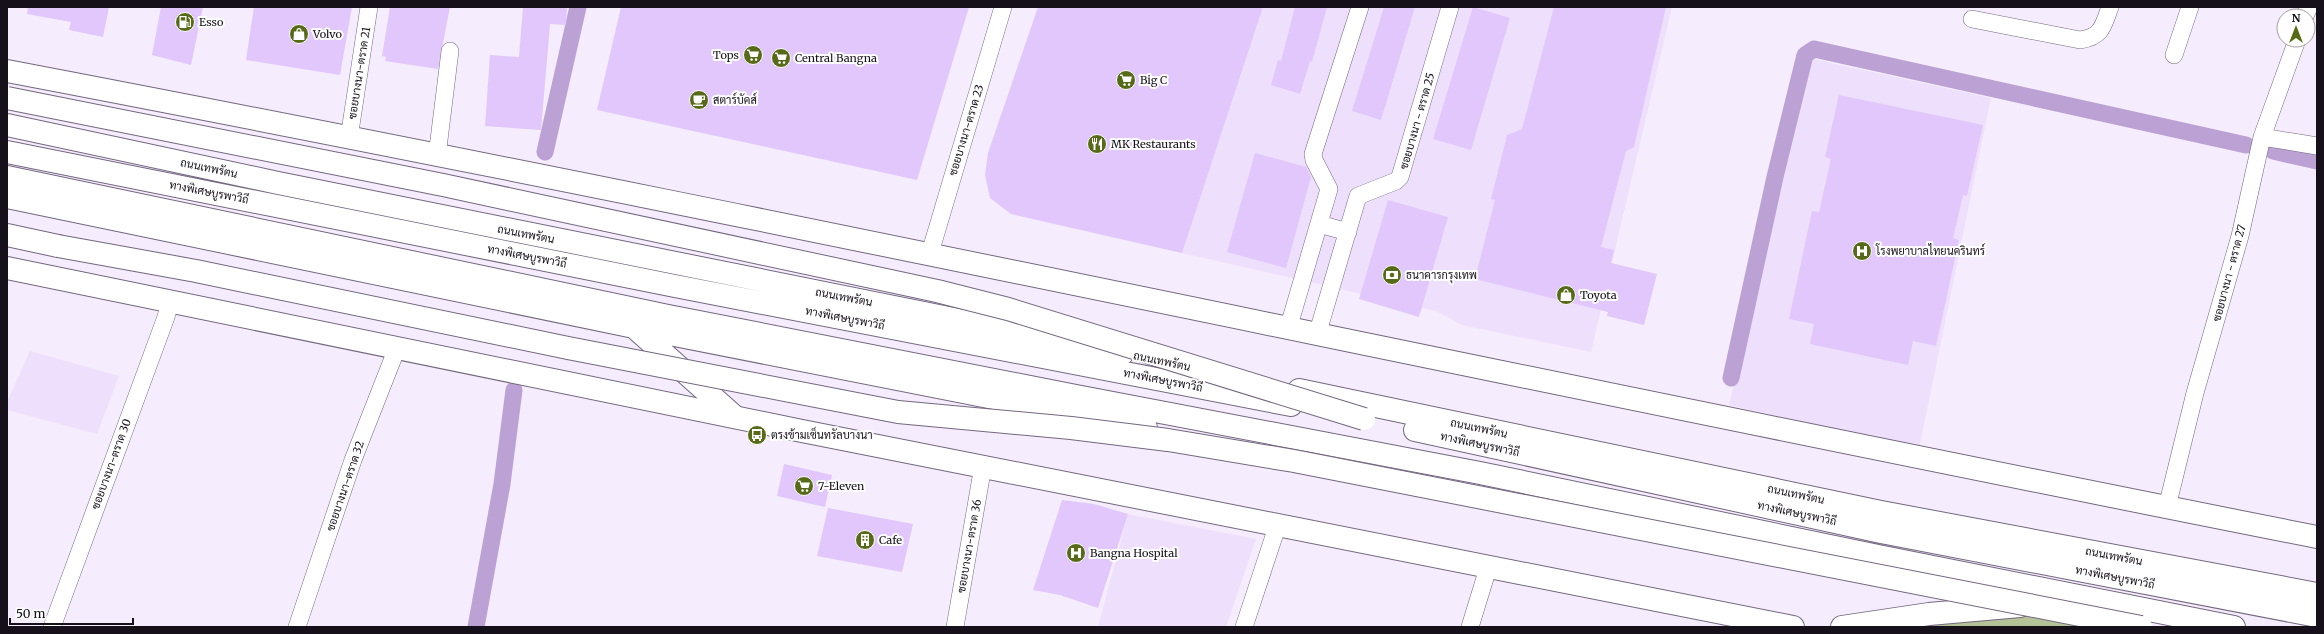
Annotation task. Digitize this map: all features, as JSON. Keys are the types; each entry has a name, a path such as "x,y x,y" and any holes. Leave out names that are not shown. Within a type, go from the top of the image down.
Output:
{"main road":[{"path":"7,71 930,253 1317,335 2317,537"},
{"path":"7,98 458,188 937,291 1015,311 1364,419"},
{"name":"ถนนเทพรัตน","path":"7,125 301,188 1088,346 1881,512 2317,594"},
{"name":"ทางพิเศษบูรพาวิถี","path":"7,152 675,286 1364,419 1881,532 2317,616"},
{"path":"7,177 684,319 1480,473 1885,558 2234,627"},
{"path":"7,197 634,327 1460,490 2132,627"},
{"path":"7,235 58,246 196,271 568,348 898,412 1078,429 1168,440 1286,460 1475,495 2141,627"},
{"path":"7,268 735,417 1489,565 1789,627"},
{"path":"634,327 735,417"},
{"path":"1842,627 1930,614 2025,605"}],"street":[{"name":"ซอยบางนา-ตราด 21","path":"349,138 369,7"},
{"name":"ซอยบางนา-ตราด 23","path":"930,253 1003,7"},
{"path":"1288,329 1328,189 1314,160 1313,154 1360,7"},
{"name":"ซอยบางนา - ตราด 25","path":"1348,232 1358,196 1396,181 1400,177 1450,7"},
{"path":"1972,19 2080,40 2092,38 2101,30 2110,7"},
{"path":"2174,55 2190,7"},
{"name":"ซอยบางนา - ตราด 27","path":"2167,507 2195,393 2240,236 2262,137 2294,48"},
{"path":"437,156 450,51"},
{"path":"2262,137 2317,146"},
{"path":"1317,335 1348,232 1319,224"},
{"name":"ซอยบางนา-ตราด 30","path":"52,627 166,317 170,302"},
{"name":"ซอยบางนา-ตราด 32","path":"298,627 353,460 397,348"},
{"name":"ซอยบางนา-ตราด 36","path":"954,627 983,466"},
{"path":"1244,627 1278,524"},
{"path":"1470,627 1489,565"}],"shaded area":[{"path":"1263,7 1672,7 1591,352 1462,325 1436,311 1182,253"},
{"name":"โรงพยาบาลไทยนครินทร์","path":"1808,58 1991,98 1919,449 1729,405"},
{"path":"30,351 119,376 97,434 7,410 7,402"},
{"path":"1128,514 1256,539 1226,627 1098,627"}],"green space":[{"path":"2021,611 2097,627 1905,627"}],"building":[{"path":"28,7 109,7 103,37 69,30 71,22 27,14"},
{"path":"161,7 203,7 191,65 152,55"},
{"name":"Volvo","path":"254,7 352,7 340,75 246,60"},
{"path":"390,7 450,7 438,69 385,61 386,57 382,56"},
{"path":"523,7 567,8 566,25 550,24 541,130 485,126 490,55 519,57"},
{"name":"Central Bangna","path":"621,7 969,7 917,180 597,110"},
{"name":"Big C","path":"1038,7 1263,7 1182,253 1011,214 990,198 985,175 988,153"},
{"path":"1295,7 1327,7 1312,62 1310,61 1300,94 1271,85 1278,60 1281,61"},
{"path":"1384,7 1415,7 1381,120 1352,111"},
{"path":"1473,7 1510,18 1471,150 1433,139"},
{"path":"1554,7 1666,7 1634,147 1626,151 1601,247 1614,250 1611,263 1657,274 1644,325 1607,316 1608,312 1475,279 1495,200 1491,199 1507,135 1522,129"},
{"path":"1839,95 1983,125 1967,196 1963,195 1953,238 1959,240 1936,346 1913,341 1908,365 1810,344 1814,324 1789,319 1812,211 1819,212 1831,159 1825,157"},
{"path":"1255,153 1306,167 1311,177 1286,268 1227,252"},
{"path":"1388,200 1448,217 1419,317 1359,299"},
{"name":"7-Eleven","path":"784,464 832,475 825,507 777,496"},
{"name":"Bangna Hospital","path":"1062,500 1094,504 1128,514 1098,608 1060,595 1033,590"},
{"name":"Cafe","path":"828,508 913,524 902,572 817,556"}],"waterway":[{"path":"545,152 578,7"},
{"path":"1731,378 1775,177 1805,55 1814,49 2246,145"},
{"path":"2273,151 2317,161"},
{"path":"476,627 502,484 514,390"}],"place":[{"name":"Esso","path":"185,22"},
{"name":"Volvo","path":"299,34"},
{"name":"Tops","path":"753,55"},
{"name":"Central Bangna","path":"781,58"},
{"name":"Big C","path":"1126,80"},
{"name":"สตาร์บัคส์","path":"699,100"},
{"name":"MK Restaurants","path":"1097,144"},
{"name":"โรงพยาบาลไทยนครินทร์","path":"1862,251"},
{"name":"ธนาคารกรุงเทพ","path":"1392,275"},
{"name":"Toyota","path":"1566,295"},
{"name":"ตรงข้ามเซ็นทรัลบางนา","path":"757,435"},
{"name":"7-Eleven","path":"804,486"},
{"name":"Cafe","path":"865,540"},
{"name":"Bangna Hospital","path":"1076,553"}]}
